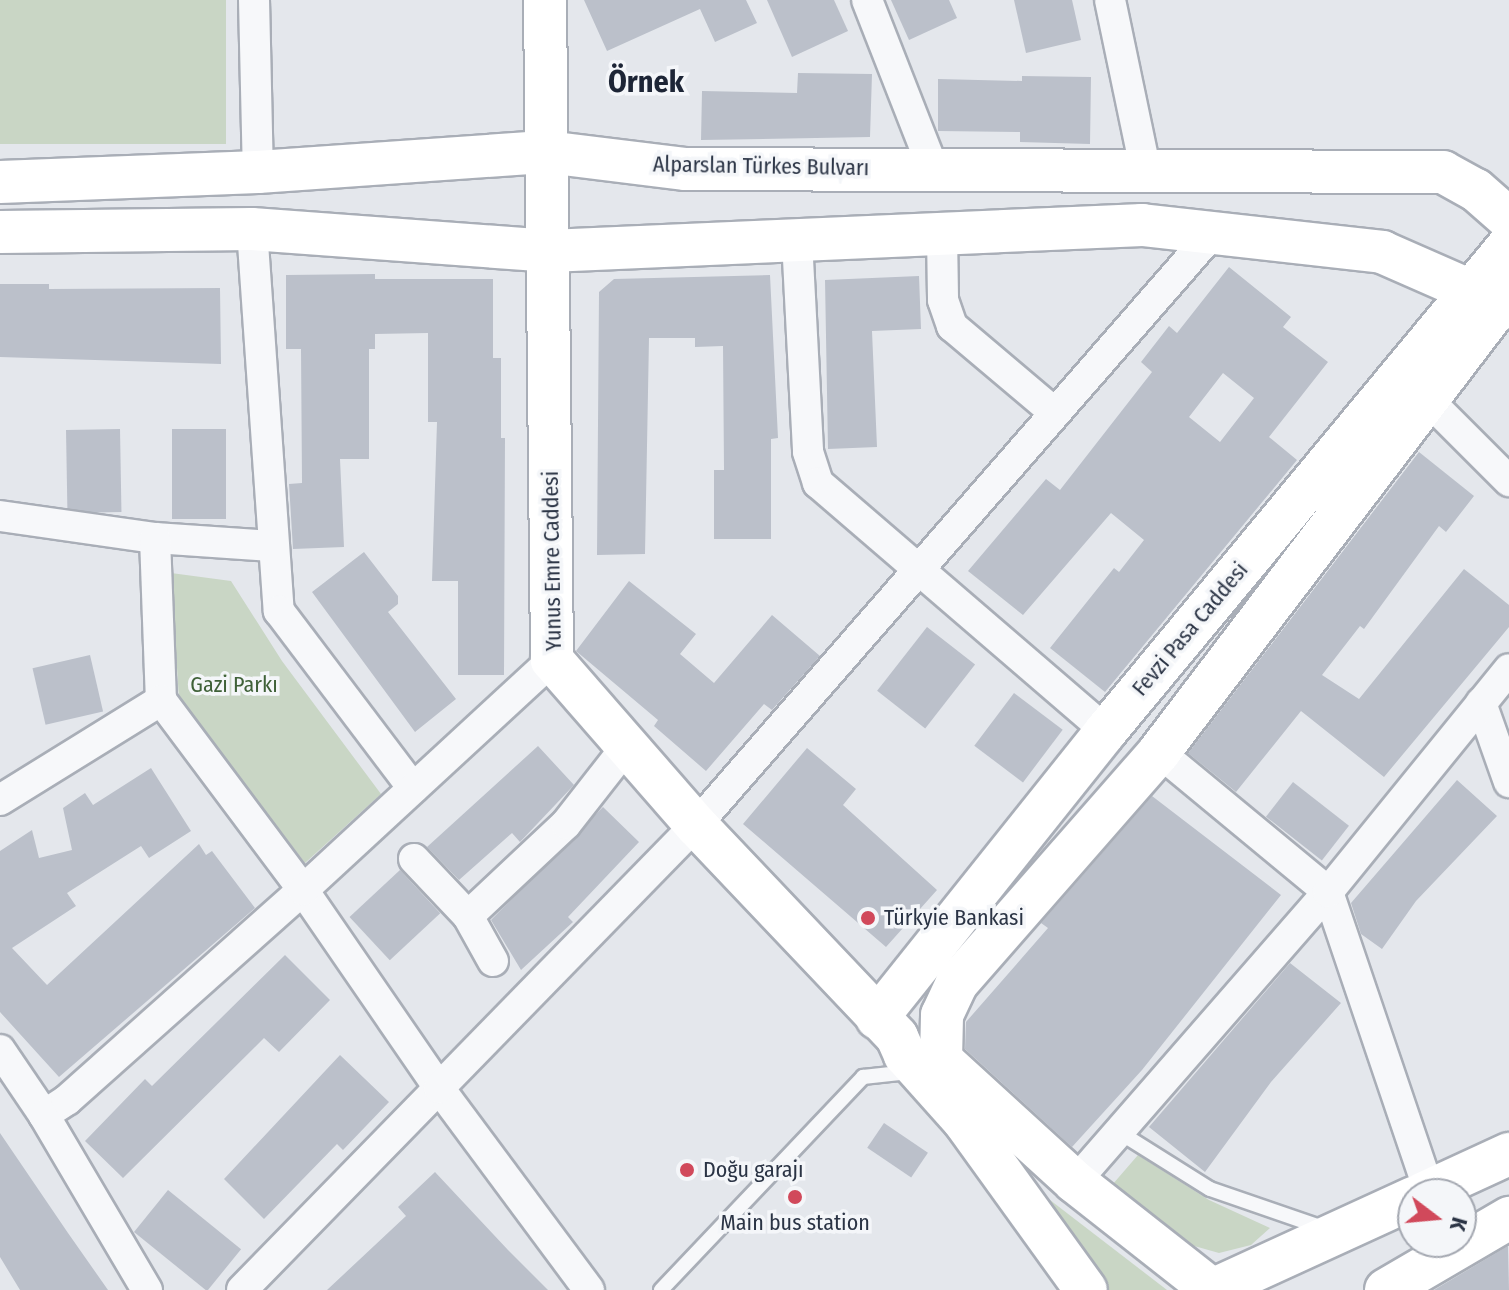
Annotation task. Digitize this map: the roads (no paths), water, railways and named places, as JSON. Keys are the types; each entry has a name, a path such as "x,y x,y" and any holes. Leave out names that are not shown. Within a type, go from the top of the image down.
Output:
{"street":[{"path":"254,0 258,172"},
{"name":"Yunus Emre Caddesi","path":"545,0 552,660 696,825 908,1046"},
{"path":"867,0 933,168"},
{"path":"1110,0 1145,168"},
{"name":"Alparslan Türkes Bulvarı","path":"0,182 258,172 547,152 686,169 1145,168 1443,172 1476,190 1509,219"},
{"path":"0,232 252,229 549,251 1142,225 1216,229 1382,252 1492,299"},
{"path":"252,229 279,611 413,788"},
{"path":"242,1290 696,825 1216,229"},
{"path":"942,234 943,300 952,326 1055,413"},
{"path":"797,240 808,452 818,483 1106,731"},
{"name":"Fevzi Pasa Caddesi","path":"908,1046 942,1015 957,983 1159,752 1428,400 1492,299 1509,245"},
{"name":"Fevzi Pasa Caddesi","path":"908,1046 1106,731 1492,299"},
{"path":"1428,400 1509,481"},
{"path":"0,516 155,538 272,546"},
{"path":"155,538 161,700 303,890 439,1088 589,1290"},
{"path":"44,1115 67,1100 303,890 552,660"},
{"path":"1075,1182 1328,892 1509,669"},
{"path":"0,800 161,700"},
{"path":"1481,703 1509,782"},
{"path":"468,916 566,824 627,746"},
{"path":"1159,752 1328,892 1416,1178"},
{"path":"414,859 468,916 493,961"},
{"path":"908,1046 1212,1290 1397,1205"},
{"path":"908,1046 1086,1290"},
{"path":"0,1050 44,1115 147,1290"},
{"path":"1456,1178 1509,1154"},
{"path":"1386,1290 1509,1218"}],"lane":[{"path":"661,1290 863,1077 908,1046"},
{"path":"1119,1132 1210,1189 1338,1232"}],"place":[{"name":"Türkyie Bankasi","path":"868,918"},
{"name":"Doğu garajı","path":"687,1170"},
{"name":"Main bus station","path":"795,1197"}],"district":[{"name":"Örnek","path":"646,82"}],"park label":[{"name":"Gazi Parkı","path":"234,685"}]}
